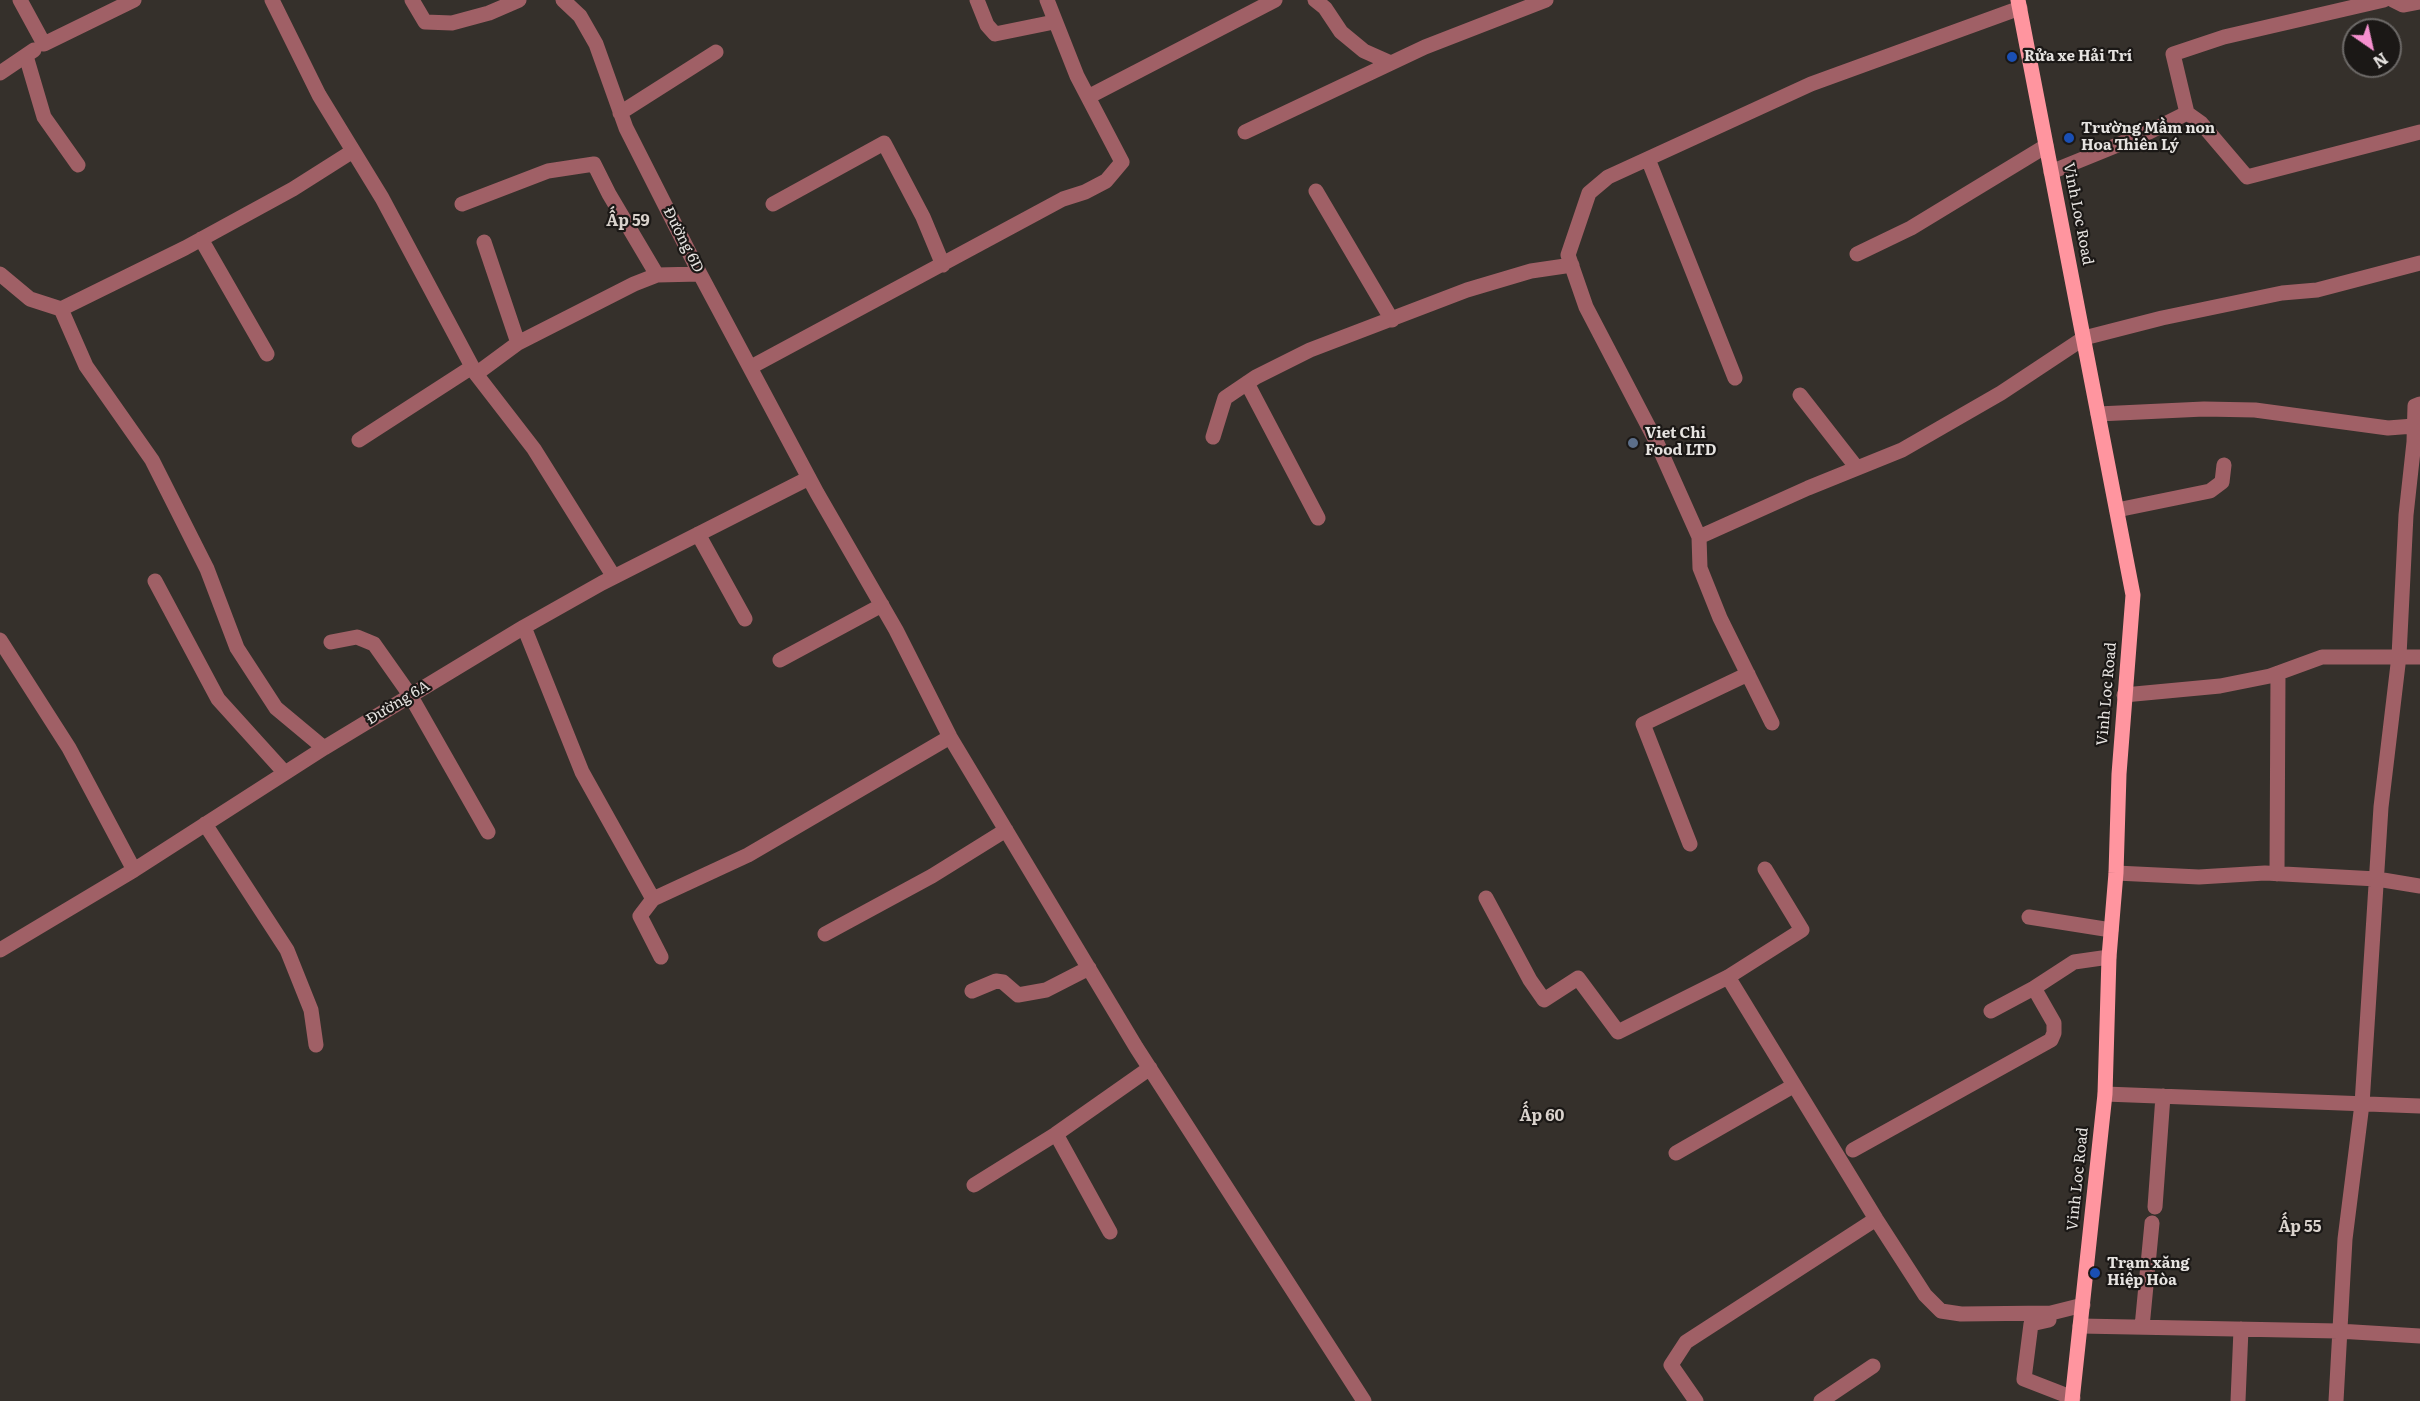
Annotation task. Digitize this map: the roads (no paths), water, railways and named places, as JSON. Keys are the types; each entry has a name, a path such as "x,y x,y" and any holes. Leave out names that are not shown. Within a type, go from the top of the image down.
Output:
{"main road":[{"name":"Vinh Loc Road","path":"2019,4 2133,595 2124,695 2116,873 2109,957 2105,1094 2072,1399"}],"street":[{"path":"20,0 44,44"},
{"path":"0,73 44,44 134,0"},
{"path":"272,0 319,94 382,198 474,370 534,449 615,577"},
{"path":"412,0 425,22 452,23 489,13 519,0"},
{"name":"Đường 6D","path":"563,0 580,16 596,44 620,113 700,274 809,478 882,605 950,737 1150,1068 1364,1401"},
{"path":"977,0 987,25 995,34 1054,22"},
{"path":"751,367 1063,200 1106,181 1122,162 1088,97 1054,22 1047,0"},
{"path":"1088,97 1275,0"},
{"path":"1315,0 1325,8 1341,32 1364,51 1391,63"},
{"path":"1245,132 1425,47 1546,0"},
{"path":"2384,0 2224,37 2173,54 2187,113 2201,123 2247,177 2420,132"},
{"path":"2393,0 2403,6 2420,2"},
{"path":"1772,723 1720,618 1700,568 1699,537 1658,443 1586,307 1568,255 1589,193 1608,177 1811,84 2019,4"},
{"path":"620,113 716,52"},
{"path":"26,56 44,117 78,165"},
{"path":"2052,172 2147,133 2187,113"},
{"path":"773,204 884,143 923,217 943,265"},
{"path":"1857,254 1911,228 2046,146"},
{"path":"0,274 30,299 61,309 201,239 293,189 353,151"},
{"path":"1648,159 1735,378"},
{"path":"462,204 548,171 594,164 657,275"},
{"path":"1316,191 1392,320"},
{"path":"201,239 267,354"},
{"path":"484,242 518,343"},
{"path":"1699,537 1912,444 2001,393 2084,338 2162,318 2282,293 2317,290 2420,263"},
{"path":"1213,437 1225,398 1247,383 1310,350 1467,290 1531,271 1572,265"},
{"path":"359,440 518,343 634,284 657,275 700,274"},
{"path":"61,309 86,366 157,470 207,568 237,648 276,708 324,748"},
{"path":"1247,383 1318,518"},
{"path":"1800,395 1857,468"},
{"path":"2336,1401 2338,1331 2345,1239 2362,1104 2381,807 2399,656 2406,514 2415,406 2420,404"},
{"path":"2098,414 2204,409 2254,410 2388,428 2414,426"},
{"path":"2117,510 2210,491 2222,482 2224,465"},
{"name":"Đường 6A","path":"0,950 134,870 285,772 524,627 615,577 809,478"},
{"path":"698,534 745,619"},
{"path":"155,581 218,699 285,772"},
{"path":"780,660 882,605"},
{"path":"524,627 582,772 653,899"},
{"path":"331,642 357,637 374,644 410,695 488,832"},
{"path":"0,640 69,748 134,870"},
{"path":"2124,695 2220,686 2278,673 2322,657 2420,657"},
{"path":"2277,874 2278,673"},
{"path":"1690,844 1643,724 1748,674"},
{"path":"661,957 640,916 653,899 748,855 950,737"},
{"path":"205,824 287,950 310,1010 316,1045"},
{"path":"825,934 932,876 1006,830"},
{"path":"1486,898 1530,980 1544,1000 1578,978 1618,1032 1728,977 1802,930 1765,869"},
{"path":"2116,873 2199,877 2277,874 2377,879 2420,886"},
{"path":"2029,917 2111,930"},
{"path":"1991,1011 2034,988 2074,962 2109,957"},
{"path":"972,991 996,981 1003,982 1018,995 1046,990 1089,968"},
{"path":"1728,977 1876,1219 1925,1295 1941,1311 1961,1314 2082,1314 2142,1327 2420,1335"},
{"path":"1853,1150 2051,1041 2054,1023 2034,988"},
{"path":"974,1185 1056,1134 1150,1068"},
{"path":"1676,1153 1793,1086"},
{"path":"2105,1094 2420,1106"},
{"path":"2155,1207 2163,1096"},
{"path":"1056,1134 1110,1232"},
{"path":"1696,1401 1671,1365 1686,1342 1876,1219"},
{"path":"2142,1327 2152,1223"},
{"path":"2072,1399 2024,1378 2031,1324 2082,1314"},
{"path":"2238,1401 2241,1329"},
{"path":"1821,1401 1873,1366"}],"place":[{"name":"Rửa xe Hải Trí","path":"2012,57"},
{"name":"Trường Mầm non Hoa Thiên Lý","path":"2069,138"},
{"name":"Viet Chi Food LTD","path":"1633,443"},
{"name":"Trạm xăng Hiệp Hòa","path":"2095,1273"}],"district":[{"name":"Ấp 59","path":"628,221"},
{"name":"Ấp 60","path":"1542,1116"},
{"name":"Ấp 55","path":"2300,1227"}]}
